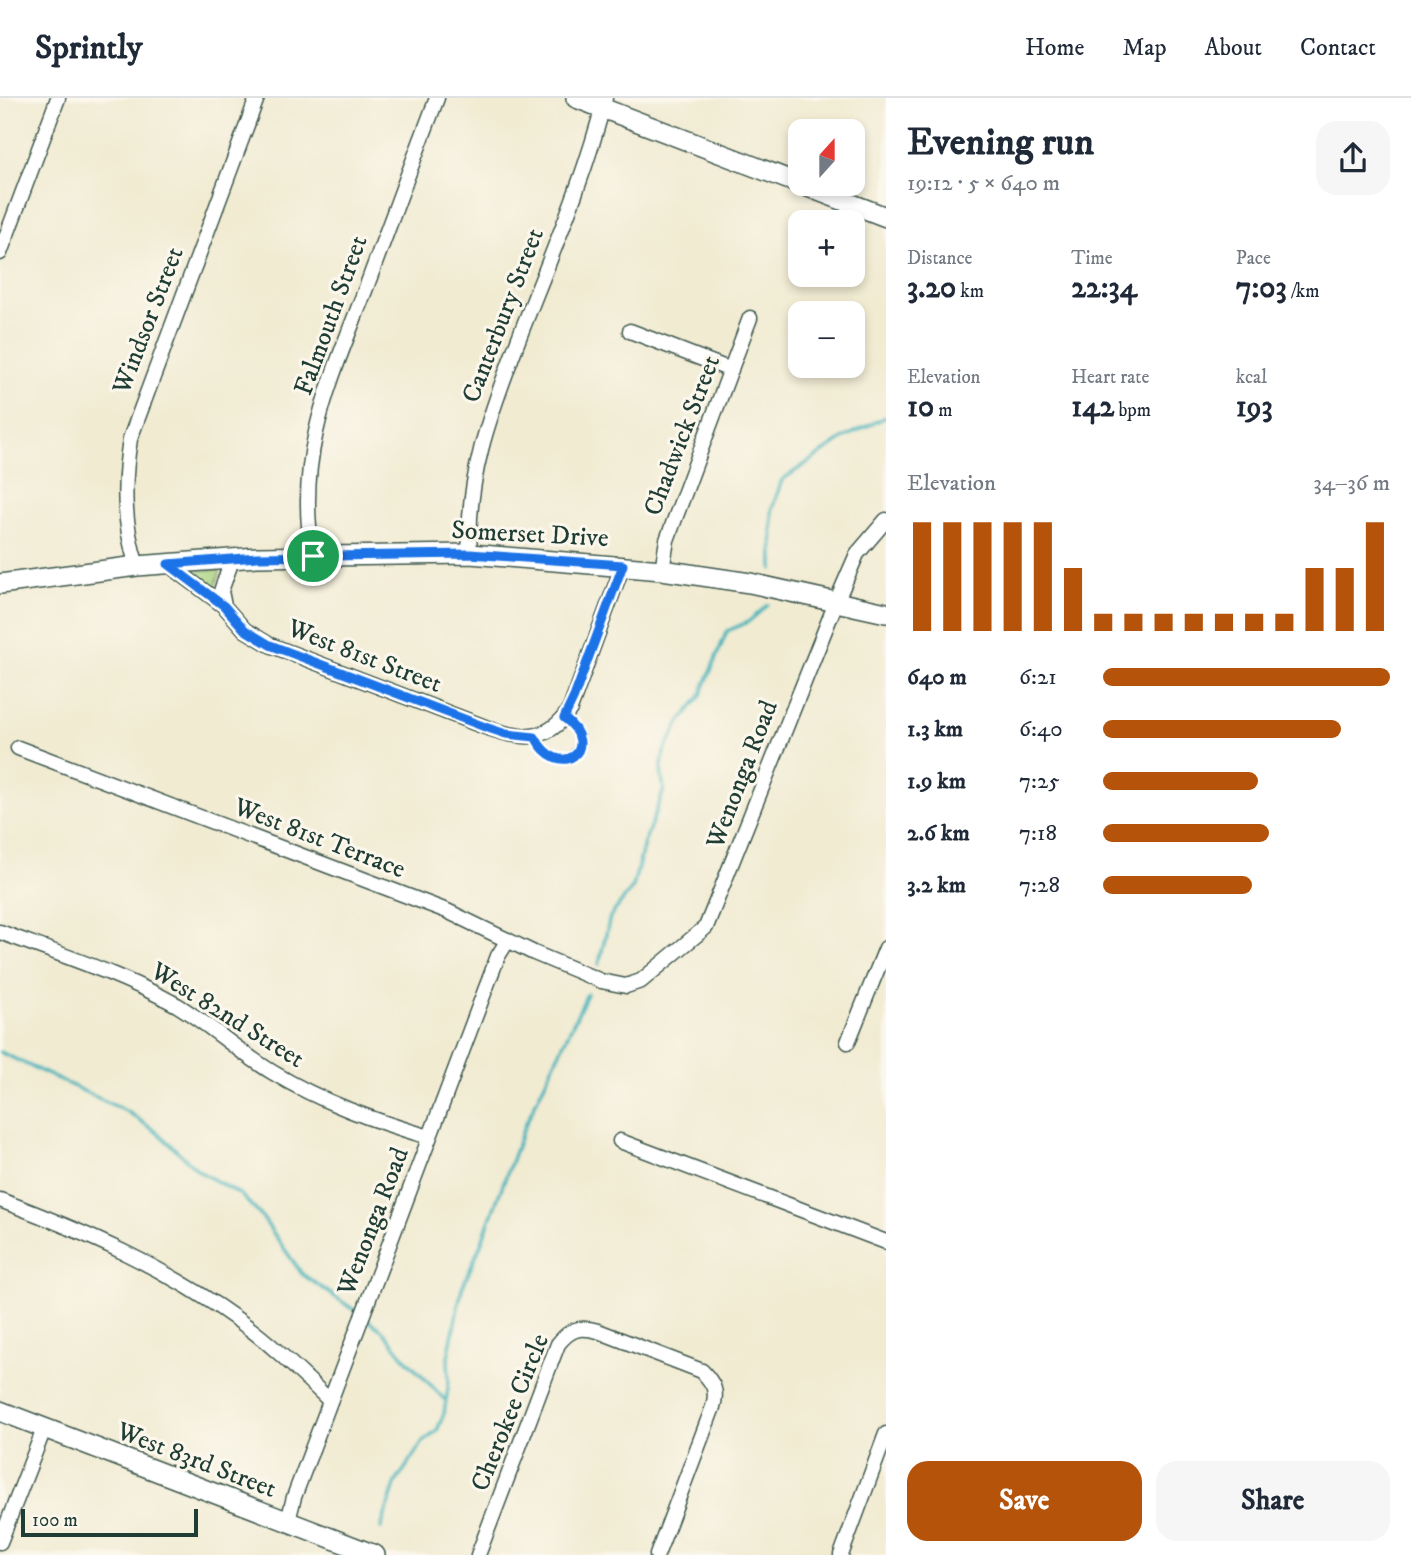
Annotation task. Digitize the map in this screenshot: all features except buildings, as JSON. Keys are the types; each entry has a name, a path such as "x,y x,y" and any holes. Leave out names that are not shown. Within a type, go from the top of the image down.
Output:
{"street":[{"path":"0,253 58,98"},
{"name":"Windsor Street","path":"137,566 128,541 124,498 130,439 257,98"},
{"name":"Falmouth Street","path":"313,556 307,512 309,470 320,409 437,98"},
{"path":"576,98 604,103 886,217"},
{"name":"Canterbury Street","path":"470,554 470,503 484,434 590,151 604,103"},
{"name":"Chadwick Street","path":"662,570 667,540 750,318"},
{"path":"629,331 731,370"},
{"name":"Wenonga Road","path":"601,981 626,986 641,981 706,926 837,600 858,554 886,520"},
{"name":"Somerset Drive","path":"0,584 137,566 232,559 470,554 662,570 750,583 837,600 886,613"},
{"path":"224,606 221,591 232,559"},
{"name":"West 81st Street","path":"168,564 224,606 245,630 270,645 500,732 535,737"},
{"path":"535,737 564,718 623,565"},
{"name":"West 81st Terrace","path":"18,748 447,911 601,981"},
{"name":"West 82nd Street","path":"0,932 147,989 178,1006 243,1053 302,1089 363,1115 429,1137"},
{"name":"Wenonga Road","path":"288,1521 294,1497 429,1137 498,956 508,940"},
{"path":"848,1042 886,948"},
{"path":"620,1141 886,1242"},
{"path":"0,1200 97,1238 179,1280 259,1336 330,1401"},
{"name":"Cherokee Circle","path":"478,1555 558,1344 568,1332 582,1327 702,1371 714,1384 716,1396 713,1406 657,1555"},
{"name":"West 83rd Street","path":"0,1411 375,1555"},
{"path":"0,1542 44,1429"},
{"path":"841,1555 886,1434"}],"lane":[{"path":"535,737 544,750 557,760 567,760 581,746 575,726 564,718"}],"green space":[{"path":"219,569 215,589 192,575 195,571"}],"waterway":[{"path":"773,569 772,509 782,480 847,436 886,417"},
{"path":"599,964 610,917 633,887 644,843 664,790 661,771 664,752 680,722 700,697 727,631 748,622 768,605"},
{"path":"446,1401 449,1382 448,1357 462,1288 524,1127 587,994"},
{"path":"0,1052 128,1112 158,1133 200,1172 241,1195 262,1217 302,1274 360,1314"},
{"path":"366,1319 382,1330 446,1401 437,1431 423,1442 396,1482 381,1528"}],"route":[{"path":"470,554 623,565 570,709 564,718 575,726 581,746 567,760 557,760 544,750 535,737 520,737 485,727 270,645 245,630 224,606 168,564 313,556 470,554"}]}
